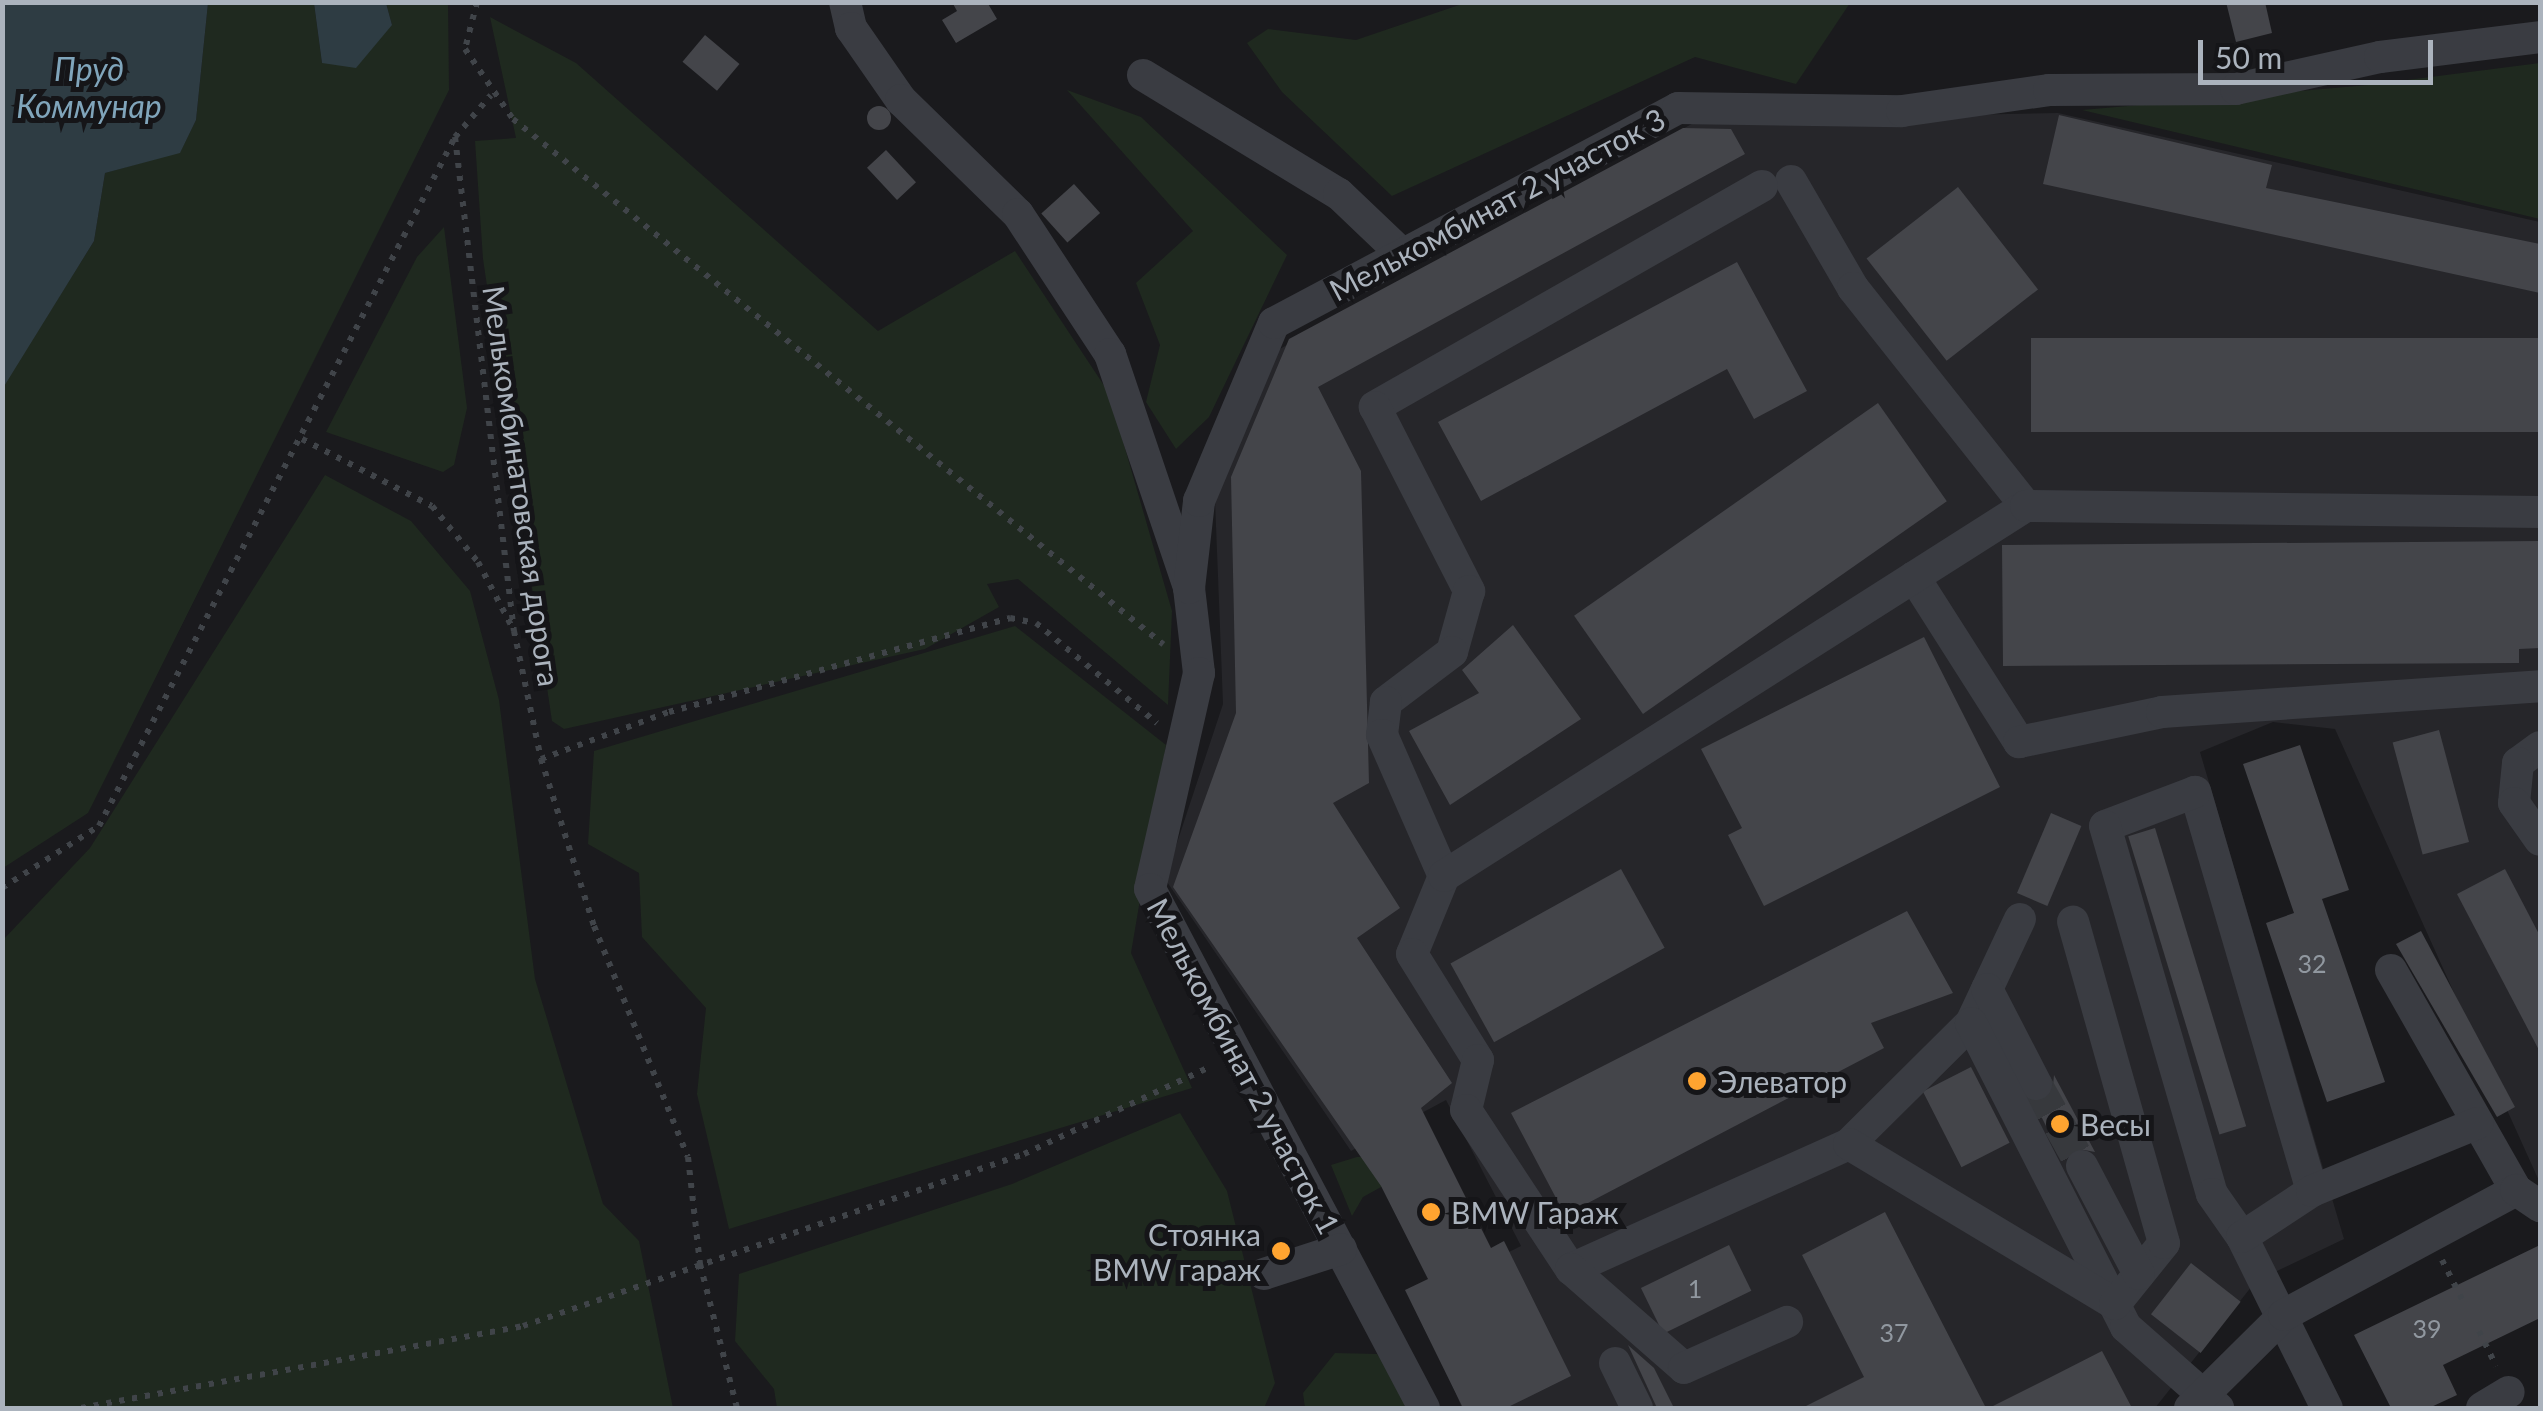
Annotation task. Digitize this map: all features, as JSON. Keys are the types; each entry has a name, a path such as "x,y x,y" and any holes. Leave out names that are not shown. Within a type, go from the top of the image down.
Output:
{"street":[{"path":"844,2 851,28 901,100 1018,214 1110,354 1188,588"},
{"name":"Мелькомбинат 2 участок 3","path":"1188,588 1199,501 1274,323 1401,252 1678,108 1902,111 2049,90 2236,89 2380,57 2540,37"},
{"path":"1143,75 1339,194 1401,252"},
{"path":"1444,876 1382,735 1386,702 1452,652 1468,590 1374,407 1776,184 2026,506"},
{"path":"1787,1322 1684,1368 1571,1268 1466,1110 1478,1060 1412,954 1444,876 2026,506 2540,512"},
{"path":"1914,578 2019,742 2162,712 2540,686"},
{"name":"Мелькомбинат 2 участок 1","path":"1188,588 1199,673 1150,889 1234,1056 1424,1408"},
{"path":"2540,746 2518,763 2514,803 2540,840"},
{"path":"2312,1191 2195,792 2104,826 2212,1194 2242,1237 2284,1315 2327,1408"},
{"path":"1571,1268 1849,1144 1971,1023 2020,918"},
{"path":"2074,922 2164,1243 2115,1304"},
{"path":"1971,1023 2115,1304 2204,1406 2284,1315 2528,1198 2478,1123 2390,970"},
{"path":"1987,989 2036,1084"},
{"path":"2242,1237 2312,1191 2478,1123"},
{"path":"1849,1144 2115,1304"},
{"path":"2082,1166 2139,1274"},
{"path":"1264,1274 1341,1249"},
{"path":"1615,1363 1637,1408"}],"path":[{"path":"477,2 465,49 491,95 1199,673"},
{"path":"2,888 99,826 454,138 491,95"},
{"name":"Мелькомбинатовская дорога","path":"454,138 514,631 540,759 594,926 688,1157 700,1264 737,1408"},
{"path":"302,439 432,506 478,562 514,631"},
{"path":"540,759 669,712 1010,618 1036,623 1183,745"},
{"path":"81,1408 523,1326 1024,1154 1234,1056"},
{"path":"2433,1242 2462,1299"}],"shaded area":[{"path":"2058,113 2540,222 2540,1183 2335,729 2273,722 2200,752 2344,1239 2256,1281 2155,1408 1462,1408 1416,1298 1521,1246 1446,1100 1351,1151 1165,879 1223,704 1214,475 1276,351 1699,120"}],"green space":[{"path":"208,3 314,3 322,63 392,25 386,3 448,3 449,90 88,813 3,868 2,388 94,241 105,173 180,152 196,120"},
{"path":"1465,3 1850,3 1796,84 1695,57 1392,196 1282,92 1247,43 1268,29 1356,40"},
{"path":"490,17 576,63 878,331 1015,251 1109,393 1172,611 1168,705 1018,579 987,584 999,607 925,649 564,729 552,721 483,259 475,141 516,138"},
{"path":"2540,63 2540,219 2082,110 2368,85"},
{"path":"1067,90 1141,117 1287,255 1209,417 1176,449 1146,402 1160,345 1136,283 1193,231"},
{"path":"444,227 467,408 454,465 443,472 326,432 417,257"},
{"path":"325,475 411,521 470,591 499,700 535,979 603,1204 639,1241 673,1408 3,1408 3,940 90,848"},
{"path":"1015,626 1166,745 1131,953 1192,1088 729,1229 697,1094 706,1008 642,937 639,873 588,844 594,751"},
{"path":"1180,1113 1227,1191 1275,1383 1264,1408 777,1408 774,1389 735,1341 739,1274 1012,1184"},
{"path":"1357,1157 1378,1157 1392,1181 1363,1197 1352,1216 1331,1165"},
{"path":"1335,1353 1377,1354 1401,1382 1405,1408 1305,1408 1303,1393"}],"water":[{"name":"Пруд Коммунар","path":"3,2 208,3 196,120 180,153 105,173 94,241 3,388"},
{"path":"314,3 386,3 392,25 356,68 322,63"}],"building":[{"path":"952,2 987,2 997,19 956,43 942,20 957,11"},
{"path":"2226,2 2265,2 2272,33 2236,42"},
{"path":"705,35 739,64 717,91 683,62"},
{"path":"879,106 888,109 888,127 879,130 870,127 867,118 870,109"},
{"path":"2059,115 2272,165 2266,188 2540,244 2540,293 2043,184"},
{"path":"1683,128 1731,129 1745,154 1318,387 1361,471 1369,783 1333,803 1400,908 1357,938 1452,1083 1421,1108 1491,1248 1504,1241 1571,1376 1506,1408 1463,1408 1405,1290 1428,1279 1381,1186 1173,887 1236,713 1231,477 1289,339"},
{"path":"886,150 916,182 897,200 867,168"},
{"path":"1074,184 1100,213 1067,242 1041,213"},
{"path":"1958,187 2038,289 1947,361 1867,258"},
{"path":"1737,262 1807,391 1754,419 1727,369 1481,501 1438,422"},
{"path":"2031,338 2540,338 2540,432 2031,432"},
{"path":"1878,403 1947,501 1643,714 1574,616"},
{"path":"2540,541 2540,648 2519,649 2519,663 2003,666 2002,545"},
{"path":"1513,625 1581,719 1450,805 1409,731 1479,693 1462,670"},
{"path":"1924,637 2000,787 1764,906 1728,835 1742,828 1701,749"},
{"path":"2439,730 2469,842 2423,854 2393,742"},
{"path":"2300,745 2349,890 2322,899 2385,1082 2327,1102 2266,923 2294,913 2243,764"},
{"path":"2051,813 2081,826 2047,906 2017,893"},
{"path":"2155,828 2246,1126 2219,1135 2128,836"},
{"path":"1621,869 1665,948 1494,1042 1450,964"},
{"path":"2505,869 2540,936 2540,1052 2457,894"},
{"name":"Элеватор","path":"1907,911 1953,993 1871,1023 1884,1048 1565,1215 1511,1113"},
{"path":"2421,931 2515,1107 2497,1117 2396,944"},
{"path":"1971,1067 2010,1143 1961,1167 1923,1092"},
{"path":"2054,1075 2095,1152 2074,1148 2063,1160 2035,1104 2052,1096"},
{"path":"1885,1212 1986,1408 1802,1408 1864,1377 1802,1255"},
{"path":"1729,1245 1751,1291 1663,1334 1641,1288"},
{"path":"2540,1245 2540,1318 2443,1365 2457,1395 2429,1408 2391,1408 2354,1335"},
{"path":"2191,1263 2241,1302 2201,1353 2151,1314"},
{"path":"1628,1345 1654,1368 1674,1408 1657,1408"},
{"path":"2102,1351 2132,1408 1989,1408 2049,1378"}],"tunnel":[{"path":"2036,1084 2082,1166"}],"place":[{"name":"Элеватор","path":"1697,1081"},
{"name":"Весы","path":"2060,1124"},
{"name":"BMW Гараж","path":"1431,1212"},
{"name":"Стоянка BMW гараж","path":"1281,1251"}]}
